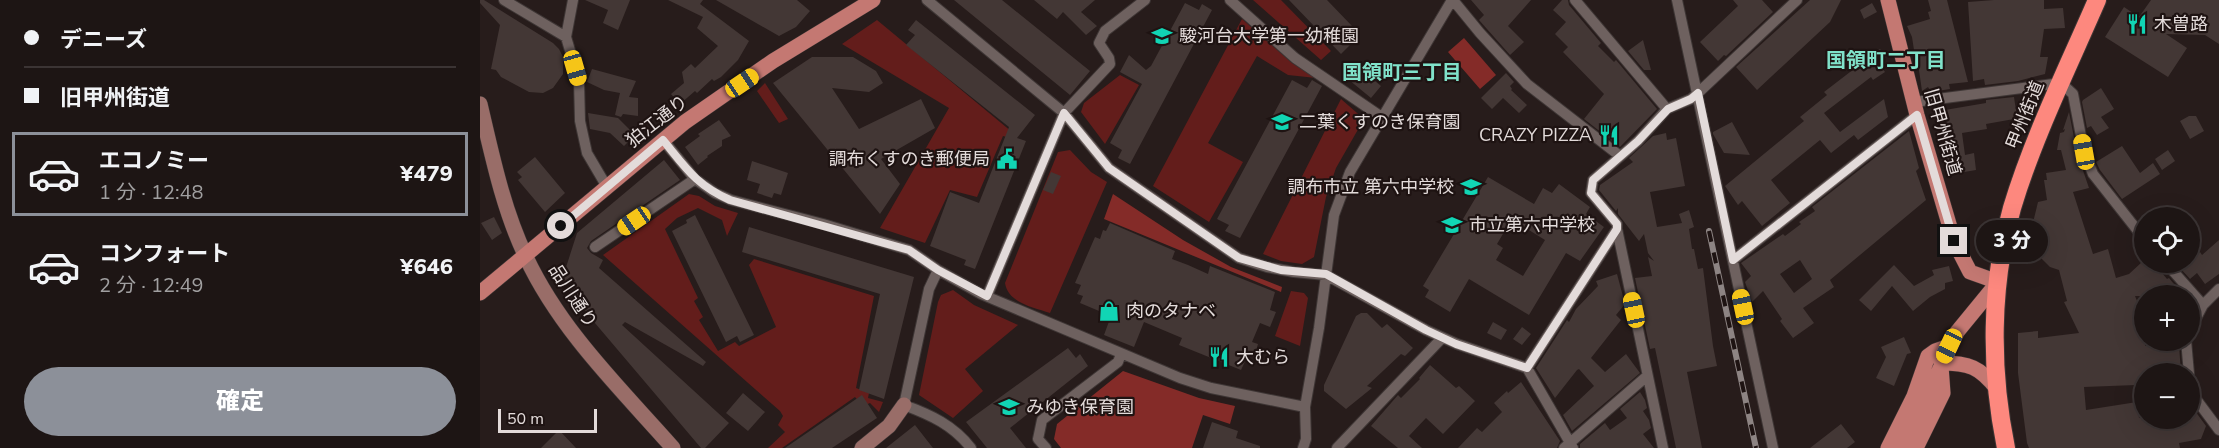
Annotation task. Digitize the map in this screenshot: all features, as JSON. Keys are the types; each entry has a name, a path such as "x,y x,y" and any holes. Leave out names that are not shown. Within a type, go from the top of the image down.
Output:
{"highway":[{"name":"甲州街道","path":"1997,389 1996,306 2002,249 2020,185 2097,0"},
{"path":"1997,389 2006,448"}],"main road":[{"name":"旧甲州街道","path":"1888,0 1915,108 1954,241 1970,272 1998,282"},
{"name":"狛江通り","path":"480,293 685,123 773,61 866,2"},
{"path":"1903,448 1957,332 1998,282"},
{"path":"1888,448 1910,405 1928,356 1949,346"},
{"path":"1941,363 1963,364 1975,368 1985,374 1997,389"},
{"path":"1916,448 1943,393 1941,363"}],"street":[{"path":"504,0 566,37"},
{"path":"573,0 566,37 579,81 580,121 587,153 607,187"},
{"path":"927,0 1064,113 1109,168 1239,258 1285,270 1326,274 1442,338 1527,368 1569,446 1647,376"},
{"path":"987,296 1064,113 1110,64 1109,58 1099,43 1105,31 1145,0"},
{"path":"1230,0 1295,58 1383,118"},
{"path":"1306,445 1305,407 1319,328 1334,215 1350,172 1453,0 1527,84 1620,156"},
{"path":"1575,0 1668,109"},
{"path":"1677,0 1773,448"},
{"path":"1663,448 1617,224 1591,193 1593,180 1638,141 1668,109 1691,99 1698,93 1797,0"},
{"path":"1733,260 1915,108 2061,82 2073,94 2084,152 2093,174 2134,226"},
{"name":"品川通り","path":"480,104 496,172 525,255 573,335 673,448"},
{"path":"663,140 695,179 730,200 909,250 938,270 987,296 1180,378 1211,388 1305,407"},
{"path":"596,247 695,179"},
{"path":"1527,368 1617,229"},
{"path":"862,448 889,426 904,405 929,289 938,270"},
{"path":"2175,273 2203,305"},
{"path":"2200,311 2219,289"},
{"path":"1337,448 1442,338"},
{"path":"1046,448 1038,438 1042,420 1118,362 1121,354"},
{"path":"2200,404 2219,430"},
{"path":"904,405 950,426 971,448"}],"shaded area":[{"path":"1253,0 1281,0 1331,51 1321,60"},
{"path":"1242,19 1292,63 1316,78 1288,75 1257,56 1208,143 1243,162 1209,222 1153,186"},
{"path":"877,20 1012,132 1010,138 1003,136 977,197 950,190 925,243 880,228 949,108 842,44"},
{"path":"1464,38 1496,75 1480,89 1448,52"},
{"path":"1120,75 1139,85 1105,144 1081,112 1084,103"},
{"path":"765,83 788,119 779,123 757,91"},
{"path":"1341,99 1364,119 1336,168 1326,197 1314,257 1302,264 1281,261 1263,254"},
{"path":"1070,150 1091,172 1107,182 1050,313 1016,300 1007,290 1005,283 1058,152"},
{"path":"689,194 738,213 727,236 722,220 698,208 677,218 665,229 698,298 694,301 703,317 699,320 718,351 735,342 739,346 776,327 749,265 754,259 874,296 856,388 869,393 868,398 883,402 879,412 870,403 863,406 855,397 782,448 768,448 785,432 778,425 783,416 780,411 603,255"},
{"path":"1113,194 1183,240 1231,267 1282,287 1281,292 1104,219"},
{"path":"953,290 974,305 1018,325 965,369 983,391 953,418 919,395 938,302 941,295"},
{"path":"1291,291 1304,293 1308,298 1300,346 1275,336"},
{"path":"1123,371 1199,398 1235,406 1230,424 1203,415 1192,448 1061,448 1054,439 1057,424"}],"building":[{"path":"480,0 484,0 559,49 563,57 563,74 553,88 543,93 529,92 491,69 500,25 480,3"},
{"path":"585,0 630,0 618,30 603,23 608,10"},
{"path":"668,0 703,0 700,4 749,41 738,60 721,77 714,81 712,79 680,104 671,94 684,83 682,72 691,64 695,68 718,46 697,28 703,17"},
{"path":"716,0 797,0 810,11 796,27 779,36"},
{"path":"954,0 1002,0 1090,71 1070,95"},
{"path":"1034,0 1095,0 1081,12 1097,26 1086,35 1063,12 1057,19"},
{"path":"1289,0 1327,0 1352,26 1349,29 1357,38 1341,54"},
{"path":"1471,0 1531,0 1508,26 1524,42 1510,55 1479,20 1484,15"},
{"path":"1562,0 1568,0 1569,5 1601,43 1598,46 1614,62 1616,60 1657,109 1620,147 1584,119 1604,94 1563,52 1568,47 1555,34 1566,22 1553,10"},
{"path":"1733,0 1762,0 1773,12 1718,61 1700,42 1738,6"},
{"path":"1810,0 1841,0 1830,22 1757,90 1736,67"},
{"path":"1928,0 1947,0 1968,82 1949,84 1950,89 1931,92 1928,87 1922,91 1912,37 1907,26 1930,19 1928,12 1931,11"},
{"path":"2044,0 2044,9 2063,8 2065,28 2044,29 2040,57 2048,57 2045,74 2018,81 1985,85 1984,79 1973,81 1968,2"},
{"path":"2151,0 2219,0 2219,44 2205,35 2166,34 2187,48 2168,77 2105,37 2124,7 2139,17"},
{"path":"1185,3 1199,10 1202,4 1212,10 1130,164 1118,158 1122,150 1110,143 1142,84 1120,72 1129,55 1146,70 1151,66"},
{"path":"1872,3 1877,12 1864,19 1860,10"},
{"path":"916,20 1035,115 1017,138 1026,141 975,269 964,265 966,260 930,246 950,192 979,203 1009,127 906,45 915,35 908,30"},
{"path":"1643,40 1651,70 1644,70 1628,51"},
{"path":"1880,49 1886,57 1883,59 1887,65 1882,68 1885,72 1873,80 1871,77 1824,113 1840,132 1884,99 1888,117 1858,140 1854,135 1831,153 1820,140 1771,180 1790,203 1762,226 1742,201 1738,205 1725,186 1804,121 1800,117 1827,95 1824,92"},
{"path":"812,57 853,57 876,71 883,83 869,92 832,88 859,129 921,99 935,128 881,159 900,184 880,214 773,83"},
{"path":"1353,63 1381,86 1371,98 1343,75"},
{"path":"592,69 636,81 629,97 638,98 638,116 615,115 620,93 604,90 587,82"},
{"path":"1506,73 1514,82 1510,86 1511,90 1527,105 1519,113 1503,98 1492,109 1481,98"},
{"path":"1292,80 1307,88 1312,80 1322,86 1240,238 1225,231 1229,225 1217,219"},
{"path":"2101,88 2114,109 2101,117 2109,128 2097,135 2091,126 2087,128 2082,102"},
{"path":"2014,97 2017,117 1986,124 1987,129 1962,133 1965,155 1974,153 1976,170 1947,175 1942,158 1947,158 1939,111 1986,103 1986,100"},
{"path":"2069,112 2077,153 2089,188 2073,192 2093,254 2108,249 2116,278 2129,274 2134,269 2134,273 2162,273 2175,285 2134,285 2134,351 2179,351 2180,363 2134,363 2134,385 2084,387 2086,410 2134,402 2134,429 2200,429 2200,418 2206,426 2201,439 2179,443 2180,448 2029,448 2027,443 2018,373 2018,333 2038,331 2038,338 2079,333 2064,302 2067,301 2059,270 2050,267 2041,258 2031,231 2038,202 2047,200 2044,180 2047,180 2046,173 2066,170 2061,150 2057,150 2060,133 2065,129 2063,130"},
{"path":"588,113 618,118 635,135 624,146 610,133 590,129"},
{"path":"2189,116 2196,116 2204,131 2190,139 2180,121"},
{"path":"719,120 731,136 722,140 722,146 698,165 685,147 700,136 698,134"},
{"path":"1732,122 1750,155 1724,153 1713,134"},
{"path":"1909,131 1919,168 1916,171 1926,200 1830,280 1834,287 1803,308 1814,323 1793,338 1780,321 1782,319 1763,291 1752,302 1745,282 1751,276 1741,263 1801,224 1799,222 1815,211 1812,207","holes":["1800,260 1812,279 1794,293 1780,274"]},
{"path":"1666,133 1667,140 1676,138 1685,186 1650,192 1657,227 1682,223 1679,214 1689,210 1694,227 1689,229 1692,249 1694,249 1698,269 1703,268 1717,366 1687,372 1702,448 1676,448 1655,348 1650,349 1635,278 1652,276 1648,257 1654,261 1648,253 1644,234 1639,241 1618,214 1618,208 1616,211 1599,190 1600,185 1633,162 1629,158 1653,136"},
{"path":"2122,146 2140,173 2153,163 2160,174 2122,199 2096,162"},
{"path":"2168,150 2175,161 2162,170 2155,159"},
{"path":"535,157 565,193 545,212 518,180 522,177 517,172"},
{"path":"664,160 680,180 591,241 587,248 603,260 599,268 706,362 703,366 625,322 622,325 729,423 705,448 701,448 561,283 577,233"},
{"path":"752,161 788,173 781,195 774,193 772,198 757,193 760,184 747,180"},
{"path":"1051,172 1061,176 1053,194 1043,190"},
{"path":"1488,177 1534,204 1543,188 1552,193 1559,184 1590,207 1586,214 1604,227 1580,261 1566,253 1529,315 1469,279 1450,312 1425,297 1429,290 1423,286","holes":["1510,222 1518,227 1519,224 1545,240 1523,276 1496,260 1503,248 1497,244"]},
{"path":"695,215 754,335 740,342 737,336 726,342 672,231 687,223 686,220"},
{"path":"494,217 502,233 492,240 481,223"},
{"path":"1110,223 1175,251 1172,259 1208,274 1210,266 1275,292 1270,310 1276,312 1270,327 1260,323 1252,342 1258,344 1254,357 1248,355 1241,370 1179,345 1182,338 1144,322 1134,347 1104,335 1111,316 1080,303 1083,296 1077,294 1081,285 1075,283 1095,237 1100,239 1103,230 1106,231"},
{"path":"749,227 914,277 884,399 859,390 880,294 742,252"},
{"path":"2219,240 2219,274 2205,284 2197,273 2200,273 2200,252 2202,255"},
{"path":"1894,265 1914,286 1934,275 1932,270 1949,266 1953,281 1945,283 1945,289 1930,297 1913,311 1892,286 1871,311 1859,300"},
{"path":"2185,273 2197,273 2190,279"},
{"path":"1617,274 1625,304 1616,315 1621,320 1591,358 1605,372 1626,354 1640,373 1572,431 1563,415 1594,386 1579,369 1555,398 1536,368 1567,320 1569,322 1576,309 1598,286 1596,281"},
{"path":"1367,313 1382,328 1387,324 1413,348 1405,356 1401,354 1367,386 1372,388 1346,409 1324,391 1324,385 1356,316"},
{"path":"1493,322 1507,330 1501,340 1487,333"},
{"path":"1522,327 1531,334 1522,345 1513,339"},
{"path":"1904,337 1911,353 1907,354 1894,386 1876,378 1886,357 1881,347"},
{"path":"1068,348 1076,358 1080,354 1088,366 1010,428 1026,448 987,448 966,422"},
{"path":"1430,365 1475,401 1443,434 1426,418 1409,436 1422,448 1398,448 1371,426 1398,395 1401,398 1420,379"},
{"path":"1521,382 1560,441 1557,448 1458,448 1477,428 1482,432 1502,412 1494,403"},
{"path":"1640,392 1647,408 1643,411 1651,428 1643,434 1654,448 1580,448 1580,444 1605,423 1610,430 1627,418 1620,409"},
{"path":"743,393 765,412 748,431 726,413"},
{"path":"862,395 877,418 832,448 785,448"},
{"path":"1212,422 1238,431 1236,438 1260,446 1260,448 1203,448"},
{"path":"1841,424 1855,442 1847,448 1810,448"},
{"path":"915,425 933,448 886,448"},
{"path":"559,430 576,448 541,448"}],"railway":[{"path":"1709,231 1756,448"}],"place":[{"name":"木曽路","path":"2137,24"},
{"name":"駿河台大学第一幼稚園","path":"1162,36"},
{"name":"二葉くすのき保育園","path":"1282,122"},
{"name":"CRAZY PIZZA","path":"1609,135"},
{"name":"調布くすのき郵便局","path":"1007,159"},
{"name":"調布市立 第六中学校","path":"1471,187"},
{"name":"市立第六中学校","path":"1452,225"},
{"name":"肉のタナベ","path":"1109,311"},
{"name":"大むら","path":"1219,357"},
{"name":"みゆき保育園","path":"1009,407"}],"district":[{"name":"国領町二丁目","path":"1886,60"},
{"name":"国領町三丁目","path":"1402,72"}],"route":[{"path":"561,226 663,140 695,179 715,193 730,200 749,203 909,250 938,270 987,296 1064,113 1109,168 1239,258 1281,270 1326,274 1426,330 1456,344 1527,368 1617,229 1617,224 1591,193 1593,180 1638,141 1668,109 1691,99 1698,93 1733,260 1917,115 1954,241"}]}
